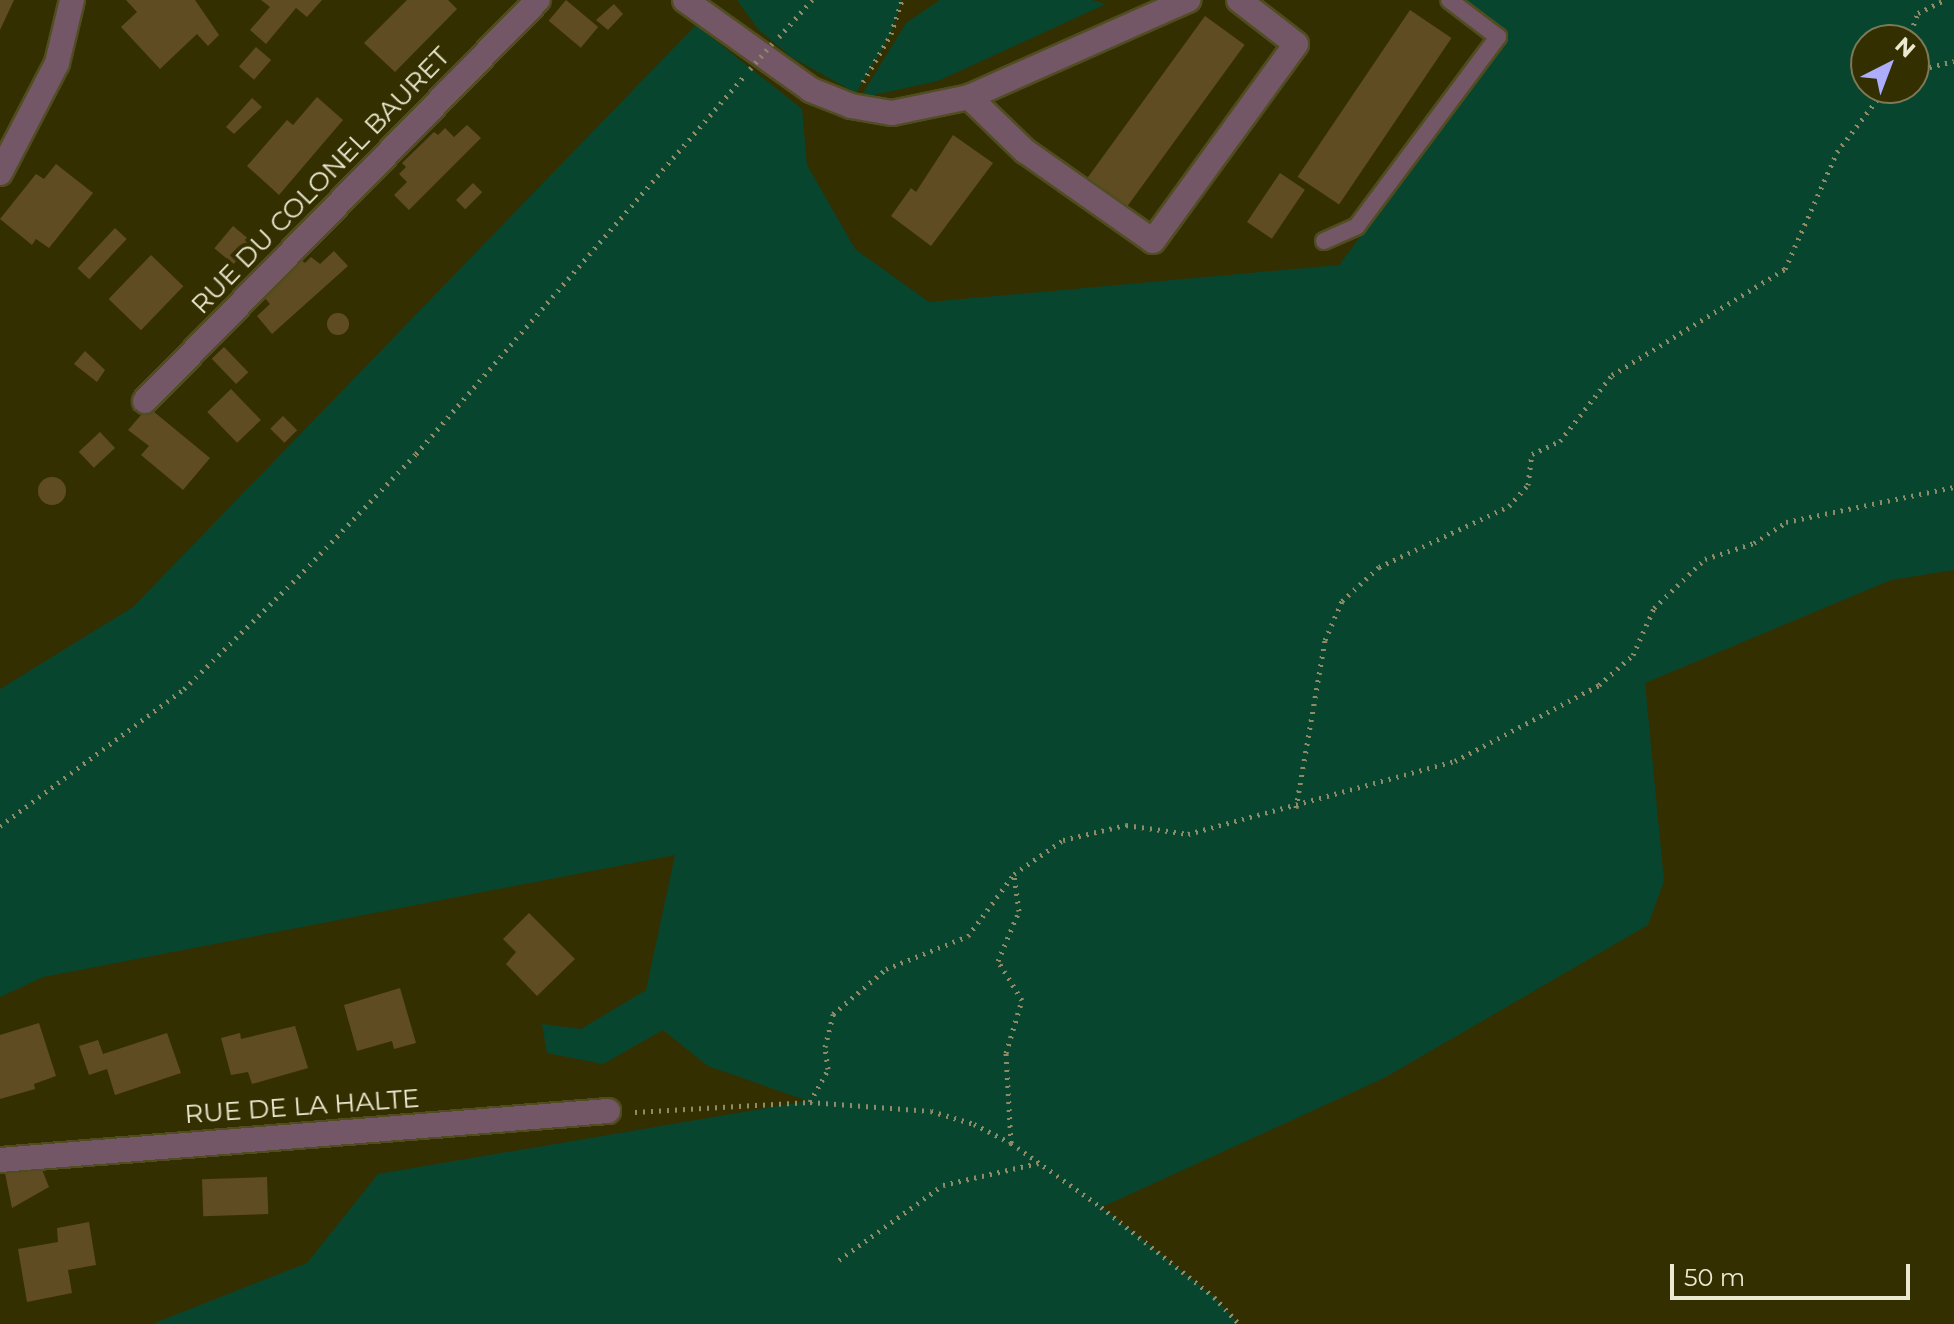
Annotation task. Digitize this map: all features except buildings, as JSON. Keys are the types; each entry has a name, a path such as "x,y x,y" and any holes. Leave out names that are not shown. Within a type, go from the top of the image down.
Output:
{"street":[{"path":"0,173 57,63 72,0"},
{"name":"RUE DU COLONEL BAURET","path":"145,401 538,0"},
{"path":"685,0 722,22 811,90 851,106 892,113 969,97 1188,0"},
{"path":"969,97 1025,151 1153,241 1296,44 1239,0"},
{"name":"RUE DE LA HALTE","path":"0,1160 608,1111"}],"lane":[{"path":"1324,241 1357,226 1498,37 1449,0"}],"path":[{"path":"0,826 184,689 298,577 416,454 812,0"},
{"path":"851,106 891,34 902,0"},
{"path":"1914,24 1918,13 1945,0"},
{"path":"1930,67 1954,61"},
{"path":"1296,808 1325,640 1342,601 1379,567 1509,506 1528,485 1532,454 1560,441 1612,375 1785,269 1837,152 1874,104"},
{"path":"810,1102 828,1069 825,1047 833,1014 886,969 968,936 1014,874 1063,840 1126,825 1188,834 1296,808 1455,761 1599,685 1633,655 1654,608 1705,559 1754,543 1786,522 1954,487"},
{"path":"1011,1143 1006,1053 1022,1000 998,961 1019,911 1014,874"},
{"path":"608,1111 810,1102 931,1111 1011,1143 1039,1162 1214,1297 1239,1324"},
{"path":"839,1260 943,1185 1039,1162"}],"green space":[{"path":"737,0 902,0 891,34 856,93 791,57 758,29"},
{"path":"940,0 1092,0 1106,4 938,81 860,98 906,23"},
{"path":"1449,0 1954,0 1954,570 1891,580 1645,683 1664,881 1648,925 1384,1078 1102,1207 1214,1297 1239,1324 152,1324 307,1263 378,1174 808,1101 708,1066 663,1030 603,1064 547,1053 542,1024 581,1029 646,990 675,855 43,977 0,997 0,689 133,607 696,25 802,109 807,165 855,249 929,302 1339,265 1505,43"}]}
